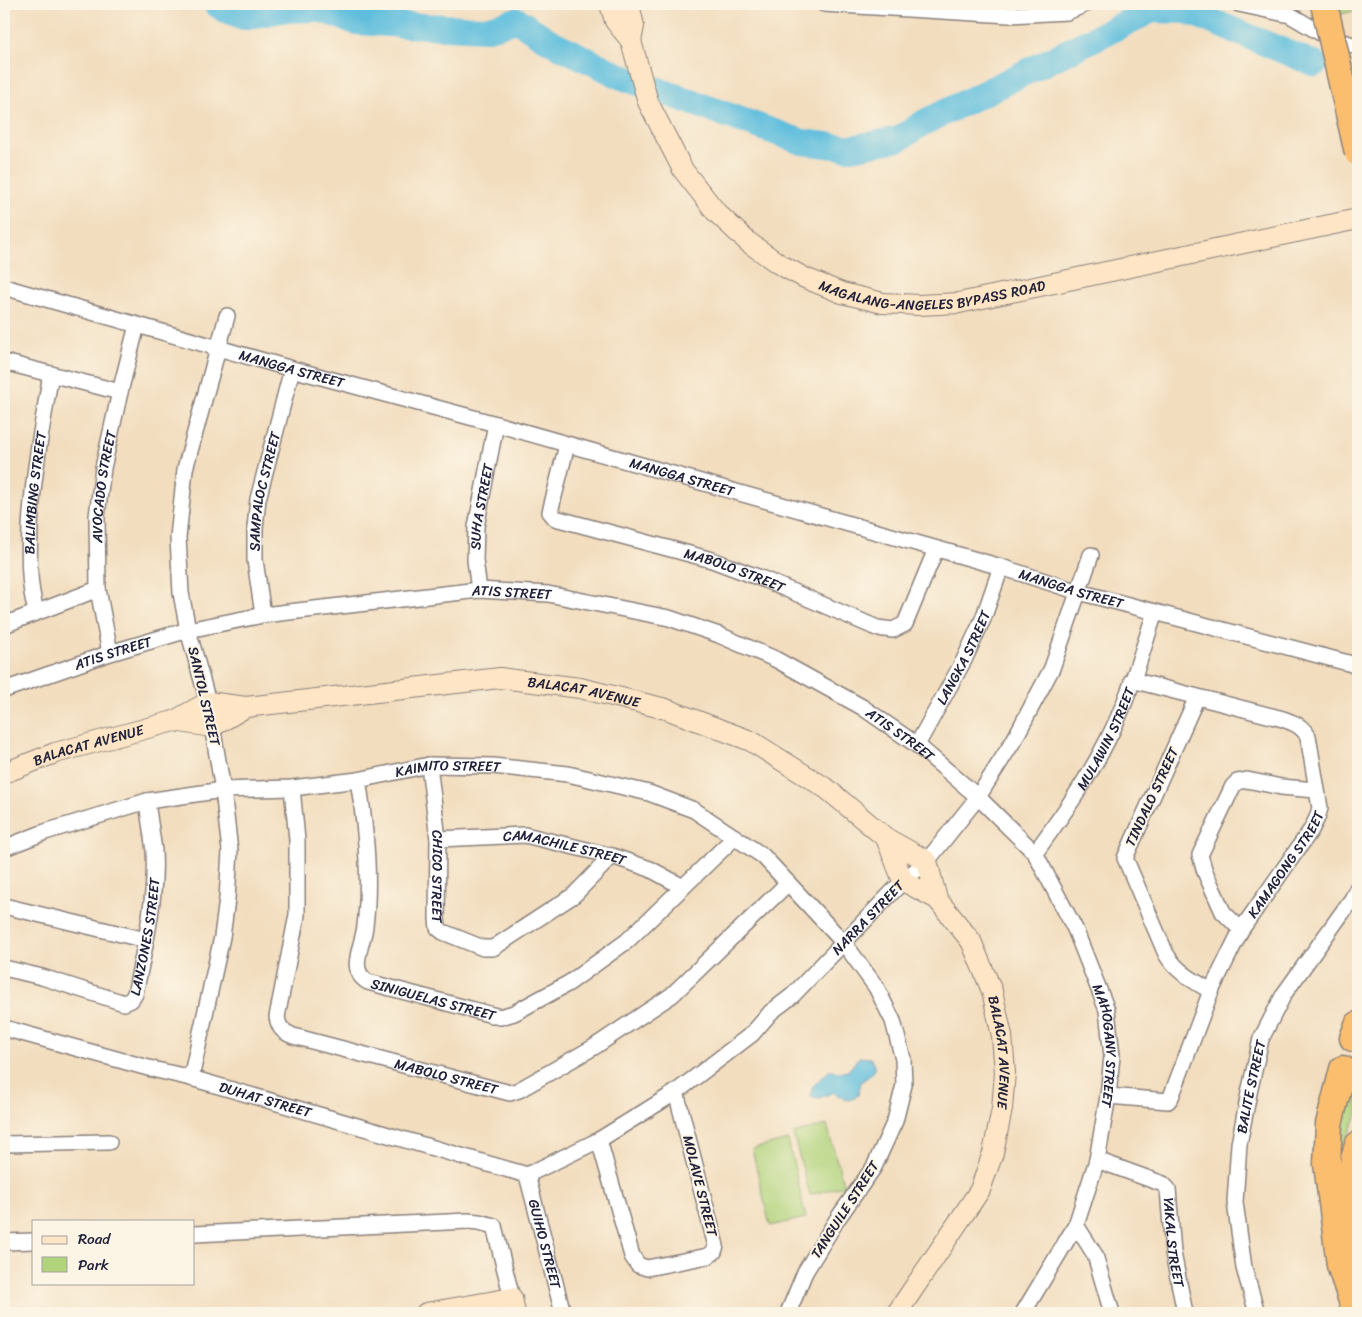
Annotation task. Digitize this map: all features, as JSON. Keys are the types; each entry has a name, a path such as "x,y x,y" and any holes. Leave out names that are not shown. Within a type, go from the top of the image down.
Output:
{"highway":[{"path":"1324,4 1358,153"},
{"path":"1342,1069 1329,1124 1327,1164 1340,1265 1356,1313"},
{"path":"1358,1145 1351,1176 1350,1206 1352,1229 1358,1255"}],"street":[{"name":"MAGALANG-ANGELES BYPASS ROAD","path":"610,4 615,21 633,46"},
{"name":"MAGALANG-ANGELES BYPASS ROAD","path":"629,4 634,26 633,46 648,102 683,170 716,212 748,242 804,278 842,293 883,303 919,305 959,303 1358,218"},
{"path":"824,4 1009,14 1067,12 1086,4"},
{"path":"1239,4 1290,14 1324,35 1358,46"},
{"name":"MANGGA STREET","path":"4,287 1001,567 1079,592 1352,664 1358,668"},
{"name":"SANTOL STREET","path":"191,1078 222,937 230,851 223,790 208,702 188,630 181,592 178,538 185,470 227,316"},
{"name":"AVOCADO STREET","path":"110,653 98,589 97,516 102,468 138,325"},
{"path":"4,362 120,392"},
{"name":"SAMPALOC STREET","path":"263,615 256,560 255,528 258,499 292,369"},
{"name":"BALIMBING STREET","path":"36,612 30,591 29,567 32,496 40,434 51,374"},
{"name":"SUHA STREET","path":"479,590 475,560 476,527 496,424"},
{"name":"MABOLO STREET","path":"567,445 550,512 555,518 712,560 763,579 877,628 893,630 905,624 936,549"},
{"name":"NARRA STREET","path":"527,1175 599,1140 676,1092 752,1034 771,1012 792,996 904,880 926,862 978,797 1014,740 1052,668 1091,555"},
{"name":"LANGKA STREET","path":"917,745 964,660 983,619 1001,567"},
{"path":"4,625 98,589"},
{"name":"ATIS STREET","path":"4,690 110,653 188,630 263,615 479,590 548,594 669,618 719,635 775,659 862,707 917,745 978,797"},
{"name":"MULAWIN STREET","path":"1035,853 1072,801 1108,741 1132,680 1155,612"},
{"name":"BALACAT AVENUE","path":"4,774 55,753 174,721 208,702 246,707 500,678 580,688 666,709 751,741 827,789 886,838 926,862 937,899 970,941 992,991 1002,1036 1005,1063 1002,1109 993,1153 980,1190 897,1313"},
{"name":"KAMAGONG STREET","path":"1108,1096 1168,1100 1171,1098 1210,991 1241,930 1312,830 1320,808 1308,736 1303,728 1296,723 1132,680"},
{"name":"TINDALO STREET","path":"1197,697 1125,858 1173,966 1185,976 1210,991"},
{"name":"BALACAT AVENUE","path":"174,721 212,727 246,707"},
{"name":"KAIMITO STREET","path":"4,848 46,832 146,802 223,790 292,788 358,780 429,765 493,766 568,774 650,793 694,810 763,856 844,943"},
{"name":"CHICO STREET","path":"429,765 438,839 438,928 442,932 483,948 493,948 574,895 612,856"},
{"name":"SINIGUELAS STREET","path":"358,780 366,828 367,877 365,927 357,963 360,978 368,982 500,1018 514,1013 569,983 620,947 735,837"},
{"path":"1241,930 1223,912 1205,872 1200,855 1233,786 1237,782 1247,780 1281,787 1316,790"},
{"name":"MABOLO STREET","path":"292,788 297,840 297,915 277,1017 278,1027 292,1036 510,1093 519,1090 594,1047 672,995 788,882"},
{"name":"MAHOGANY STREET","path":"978,797 1035,853 1075,929 1107,1010 1112,1056 1108,1096 1097,1160 1076,1225 1023,1313"},
{"name":"LANZONES STREET","path":"4,968 124,1003 131,1000 135,994 146,940 153,888 154,853 146,802"},
{"name":"CAMACHILE STREET","path":"438,839 525,835 612,856 650,869 683,887"},
{"name":"BALACAT AVENUE","path":"886,838 904,880 937,899"},
{"name":"BALITE STREET","path":"1257,1313 1244,1268 1235,1202 1239,1144 1261,1039 1284,994 1352,899 1358,887"},
{"path":"4,906 146,940"},
{"name":"TANGUILE STREET","path":"788,1313 805,1272 838,1218 874,1167 895,1121 904,1085 903,1059 893,1021 876,987 844,943"},
{"name":"DUHAT STREET","path":"4,1028 191,1078 527,1175"},
{"name":"MOLAVE STREET","path":"599,1140 632,1256 638,1264 647,1268 708,1256 714,1252 716,1246 676,1092"},
{"path":"4,1144 109,1142"},
{"name":"YAKAL STREET","path":"1097,1160 1163,1184 1168,1189 1173,1253 1185,1313"},
{"name":"GUIHO STREET","path":"527,1175 563,1313"},
{"path":"195,1234 468,1221 494,1226 513,1306 426,1313"},
{"path":"1076,1225 1095,1255 1112,1313"},
{"path":"4,1242 32,1241"}],"green space":[{"path":"1334,4 1358,4 1358,10 1337,15"},
{"path":"1358,1052 1358,1114 1345,1141 1334,1148 1339,1108"},
{"path":"827,1125 844,1186 810,1195 793,1134"},
{"path":"788,1140 806,1218 770,1226 752,1149"}],"water":[{"path":"859,1057 870,1058 874,1062 875,1069 861,1082 858,1095 855,1098 847,1100 832,1093 818,1098 811,1096 812,1087 830,1070 848,1071"}],"waterway":[{"path":"216,4 223,9 244,17 282,10 318,9 356,22 485,29 517,20 551,42 622,77 802,142 851,148 899,139 923,123 1152,10 1187,11 1315,64"},
{"path":"1315,64 1331,69"}]}
